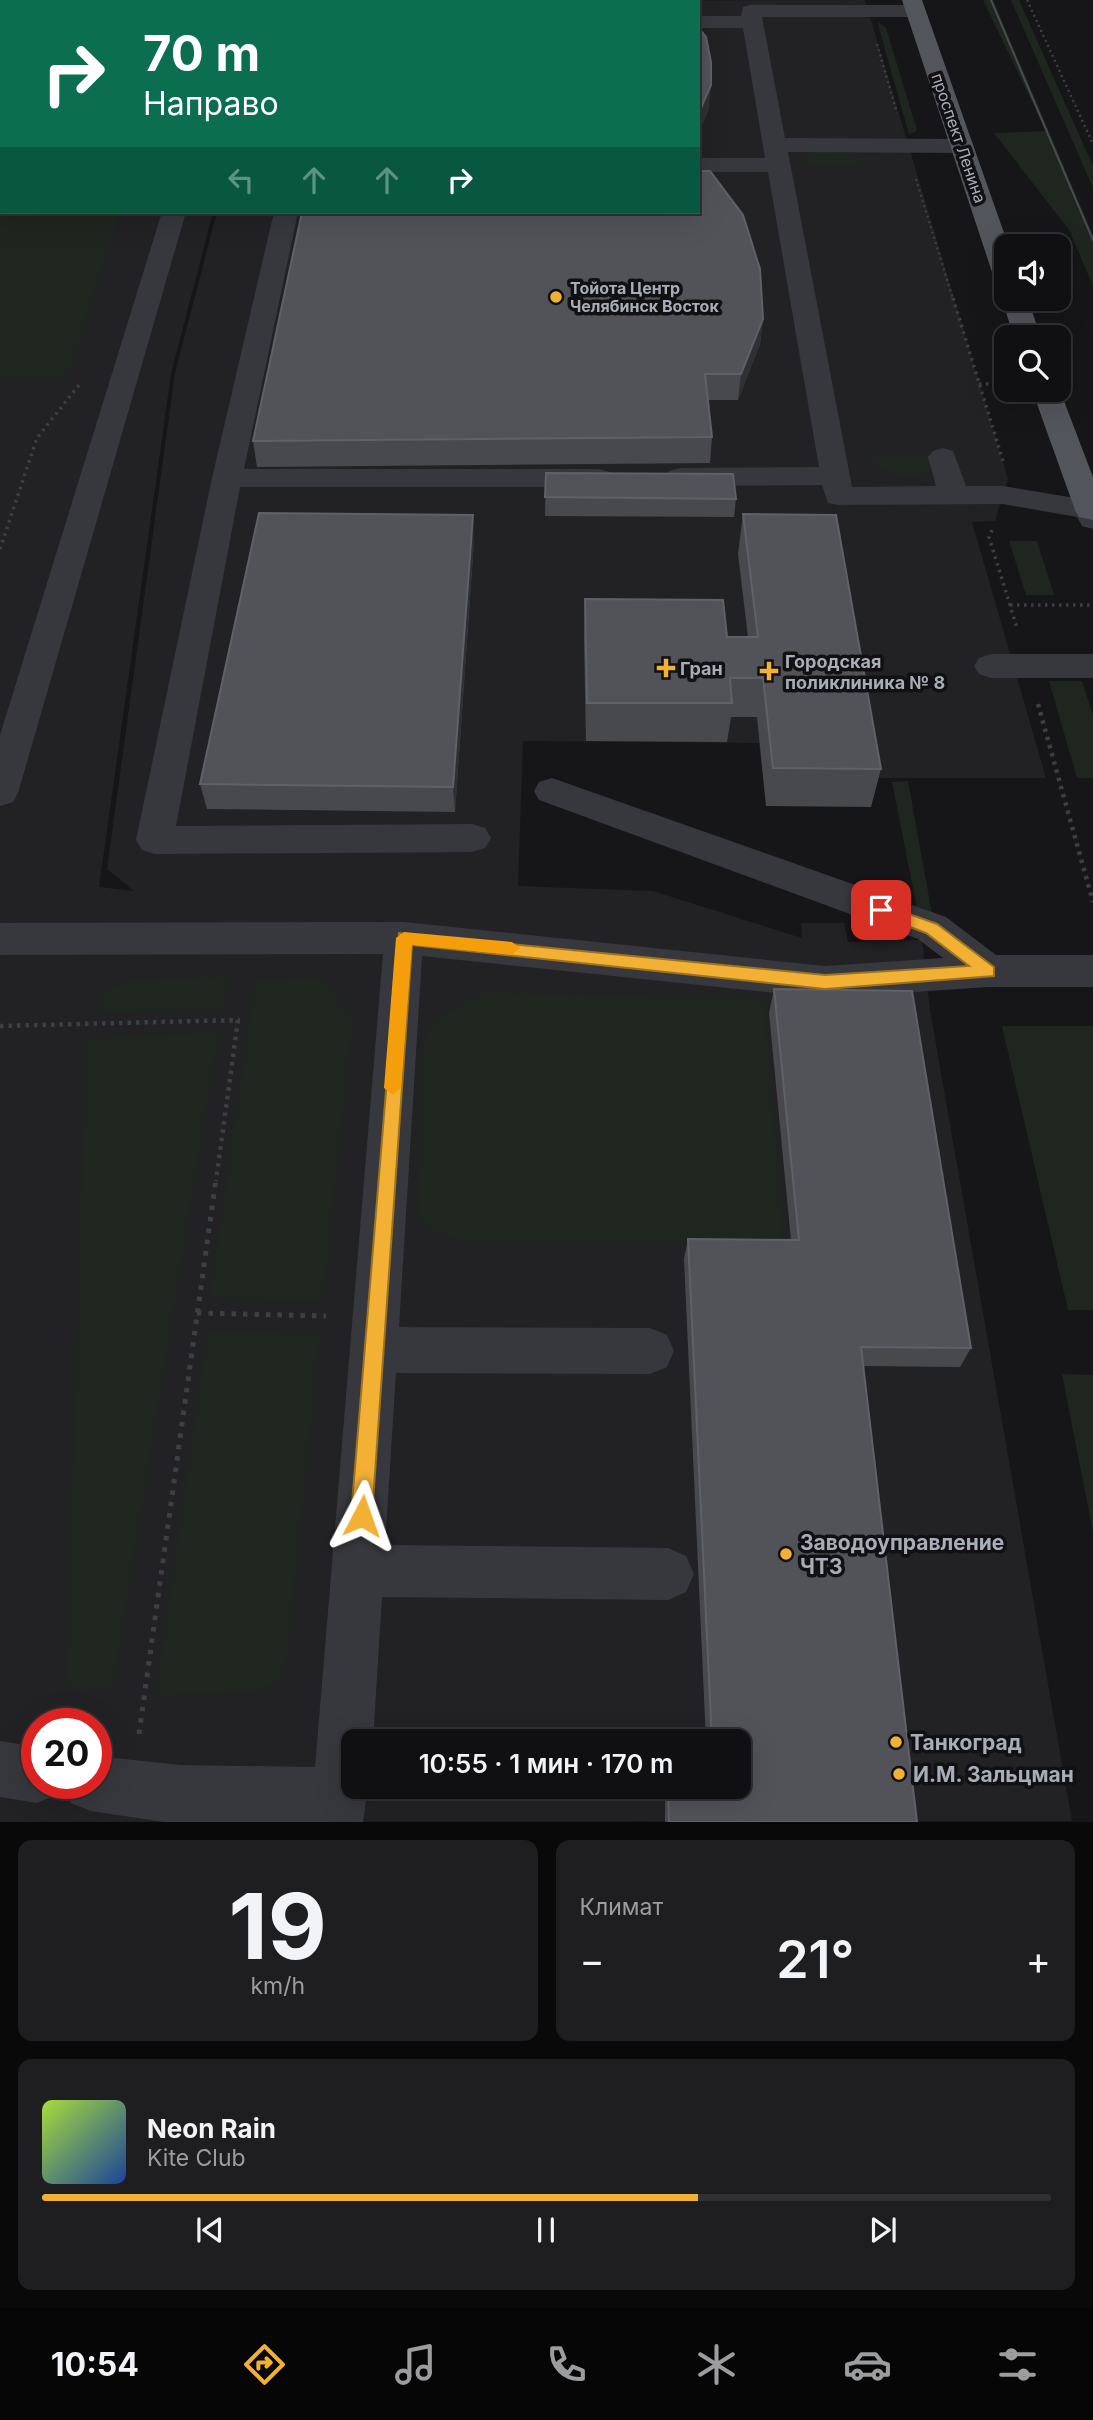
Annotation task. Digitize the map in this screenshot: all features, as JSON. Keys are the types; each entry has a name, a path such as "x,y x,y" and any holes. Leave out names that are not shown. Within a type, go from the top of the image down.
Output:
{"main road":[{"name":"проспект Ленина","path":"914,6 994,240"},
{"path":"1052,402 1083,470 1092,513"}],"lane":[{"path":"914,6 750,11 839,496 1003,495 1092,513"},
{"path":"700,22 753,22"},
{"path":"700,148 776,153 962,146"},
{"path":"700,165 776,153"},
{"path":"0,793 173,214"},
{"path":"286,214 227,478 155,840 472,838"},
{"path":"943,457 954,495"},
{"path":"1003,495 1083,470"},
{"path":"227,478 835,476"},
{"path":"991,666 1093,666"},
{"path":"552,791 932,928 988,971"},
{"path":"149,1797 337,1809 358,1571 404,938"},
{"path":"0,939 404,938 825,982 988,971 1093,971"},
{"path":"374,1333 650,1351"},
{"path":"358,1571 668,1574"},
{"path":"0,1769 21,1772"}],"path":[{"path":"1027,0 1093,144"},
{"path":"0,549 37,438 79,385 83,373"},
{"path":"979,384 994,384"},
{"path":"1010,606 1093,605"},
{"path":"0,1026 238,1020 197,1313 149,1797"},
{"path":"197,1313 374,1333"}],"shaded area":[{"path":"865,0 1008,479 995,521 972,522 1046,778 867,778 766,806 759,743 523,741 518,886 653,891 802,938 801,923 844,923 848,942 922,940 930,1010 1072,1821 0,1822 0,214 212,214 171,374 99,887 134,891 107,869 175,373 216,214 700,214 700,1"},
{"path":"983,0 993,0 1093,235 1093,286 1069,230 994,133 1046,131"},
{"path":"1011,0 1019,0 1093,166 1093,188"},
{"path":"877,21 886,28 917,130 909,134"},
{"path":"814,151 846,153 858,166 804,165 804,158"},
{"path":"0,214 119,214 67,376 0,377"},
{"path":"870,457 934,457 931,467 924,473 905,476 884,469"},
{"path":"1009,541 1037,541 1054,595 1026,595"},
{"path":"1049,681 1082,681 1093,716 1093,778 1077,778"},
{"path":"908,781 932,914 917,909 892,782"},
{"path":"229,977 224,1009 100,1012 103,991 129,980"},
{"path":"319,978 353,1018 323,1300 209,1298 255,980"},
{"path":"484,993 764,1000 784,1242 463,1239 442,1235 417,1220 425,1038 435,1019"},
{"path":"1002,1026 1093,1026 1093,1310 1068,1310"},
{"path":"218,1033 113,1686 66,1686 86,1038"},
{"path":"208,1331 320,1334 286,1667 275,1682 257,1692 155,1695"},
{"path":"1062,1374 1093,1375 1093,1532"}],"building":[{"path":"700,30 706,37 711,62 711,85 700,110"},
{"path":"700,171 710,171 743,215 760,269 763,319 741,374 705,374 712,437 253,441 302,214 700,214"},
{"path":"546,473 733,474 736,499 545,497"},
{"path":"259,513 473,515 453,787 200,784"},
{"path":"743,514 836,515 881,769 773,768 763,678 730,678 732,703 587,703 585,599 723,600 727,637 758,637"},
{"name":"Заводоуправление ЧТЗ","path":"774,989 912,991 971,1348 861,1347 917,1822 669,1822 668,1799 751,1799 751,1729 711,1729 688,1239 799,1240"}],"tram line":[{"path":"991,0 1093,240"}],"slow traffic":[{"path":"393,1088 404,938 512,948"}],"place":[{"name":"Тойота Центр Челябинск Восток","path":"556,297"},
{"name":"Гран","path":"666,668"},
{"name":"Городская поликлиника № 8","path":"769,671"},
{"name":"Заводоуправление ЧТЗ","path":"786,1554"},
{"name":"Танкоград","path":"896,1742"},
{"name":"И.М. Зальцман","path":"899,1774"}],"route":[{"path":"362,1516 404,938 825,982 988,971 932,928 881,910"}]}
